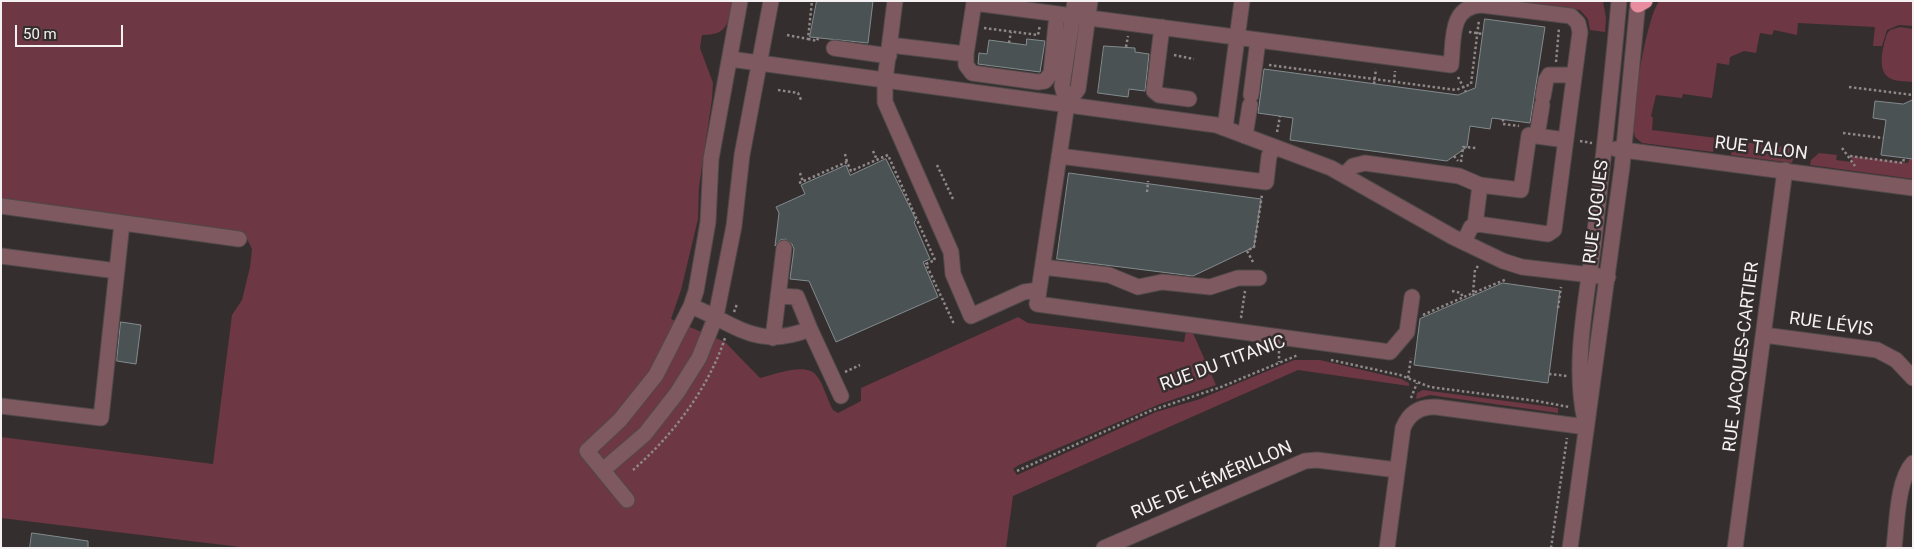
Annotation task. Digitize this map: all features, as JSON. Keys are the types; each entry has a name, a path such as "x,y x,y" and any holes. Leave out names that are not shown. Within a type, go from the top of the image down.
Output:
{"street":[{"path":"627,500 588,451 620,420 656,375 691,306 696,291 708,222 711,159 740,1"},
{"path":"603,470 645,434 677,393 698,358 716,316 734,226 742,155 771,1"},
{"path":"895,1 885,80 885,102 951,252 953,274 971,316 1024,292 1039,290"},
{"path":"1090,1 1078,12 1062,86 1067,104 1037,304 1390,352 1407,332 1412,297"},
{"path":"1226,128 1242,1"},
{"name":"RUE JOGUES","path":"1586,427 1580,401 1578,377 1605,147 1619,1"},
{"path":"1051,18 1051,73 1045,81 1038,82 972,73 966,65 966,54 975,2 1051,18 1078,12 1162,28 1451,65 1459,14 1471,6 1571,16 1578,23 1580,32 1555,227 1552,232 1475,225"},
{"name":"RUE JOGUES","path":"1570,548 1608,277 1640,3"},
{"path":"1162,28 1154,90 1159,95 1189,99"},
{"path":"1245,136 1258,40"},
{"path":"834,48 966,54"},
{"path":"730,59 1216,124 1245,136 1275,141 1344,175 1464,242 1510,264 1608,277"},
{"path":"1537,136 1546,80 1549,75 1574,75"},
{"path":"1344,175 1352,166 1365,164 1459,176 1480,185 1521,190 1529,135 1566,140"},
{"path":"1060,156 1266,182 1269,156 1275,141"},
{"name":"RUE TALON","path":"1605,147 1913,188"},
{"name":"RUE JACQUES-CARTIER","path":"1736,548 1785,170"},
{"path":"1464,242 1471,228 1475,225 1480,185"},
{"path":"1,206 239,239"},
{"path":"1,406 100,418 122,223"},
{"path":"773,338 784,248"},
{"path":"1,256 117,271"},
{"path":"1043,266 1109,274 1138,287 1162,282 1210,287 1238,278 1259,278"},
{"path":"778,296 797,298 841,396"},
{"path":"691,306 716,316 742,332 755,336 773,338 791,336 810,329"},
{"name":"RUE LÉVIS","path":"1764,335 1877,350 1896,360 1913,378"},
{"path":"1387,548 1397,470 1406,421 1423,408 1436,407 1586,427"},
{"name":"RUE DE L'ÉMÉRILLON","path":"1104,548 1305,461 1317,460 1397,470"},
{"path":"1894,548 1902,488 1906,472 1913,463"}],"path":[{"path":"808,39 812,3 817,5"},
{"path":"980,28 1038,35 1040,22 1051,18"},
{"path":"1010,43 1011,31"},
{"path":"1477,33 1483,34"},
{"path":"1030,34 1030,39"},
{"path":"787,35 818,41 818,38"},
{"path":"1126,47 1129,35"},
{"path":"1174,56 1194,59"},
{"path":"1334,78 1335,74"},
{"path":"1458,76 1466,92"},
{"path":"1374,84 1375,79"},
{"path":"1386,85 1387,81"},
{"path":"1403,88 1404,83"},
{"path":"1849,87 1912,93"},
{"path":"1440,93 1441,88"},
{"path":"778,90 798,94 802,102"},
{"path":"1275,141 1280,116"},
{"path":"1503,119 1503,124 1524,126"},
{"path":"1844,133 1883,138"},
{"path":"1461,164 1463,147 1477,148"},
{"path":"1842,148 1850,156 1903,163 1904,158"},
{"path":"873,151 877,160"},
{"path":"845,154 851,171 888,155 935,260 926,264 954,324"},
{"path":"799,184 848,162"},
{"path":"937,165 953,198"},
{"path":"800,173 803,182"},
{"path":"1140,178 1156,180"},
{"path":"1147,192 1149,179"},
{"path":"1253,262 1247,251 1254,248 1262,194 1256,193"},
{"path":"1473,294 1475,270 1478,266"},
{"path":"1419,317 1507,279"},
{"path":"1558,308 1561,287"},
{"path":"1240,324 1245,288"},
{"path":"1452,291 1461,292 1463,298"},
{"path":"1278,344 1279,362"},
{"name":"RUE DU TITANIC","path":"1017,470 1150,411 1197,397 1299,355"},
{"path":"1408,378 1411,358"},
{"path":"1327,359 1408,378 1430,387 1569,407"},
{"path":"1549,374 1572,377"},
{"path":"1412,401 1412,395 1417,383"},
{"path":"1552,548 1567,437"}],"shaded area":[{"path":"1,1 732,1 728,22 725,27 717,33 702,35 700,48 713,83 712,99 699,187 698,219 681,290 671,319 725,342 760,378 797,369 811,371 821,383 833,410 838,413 861,401 861,388 1018,317 1028,323 1184,342 1186,331 1192,331 1216,385 1160,404 1019,465 1013,469 1017,475 1156,412 1200,399 1294,360 1320,360 1401,379 1409,383 1409,386 1298,370 1013,496 1006,548 248,548 1,518 1,437 213,464 232,315 242,300 250,267 252,249 245,235 1,201"},
{"path":"1511,1 1603,1 1606,18 1605,32 1590,30 1588,19 1580,10"},
{"path":"1659,1 1913,1 1913,26 1899,25 1887,30 1882,46 1873,46 1875,27 1798,23 1797,35 1774,30 1772,35 1760,33 1756,53 1744,51 1730,57 1729,65 1717,63 1712,98 1683,94 1682,98 1656,95 1651,116 1653,118 1652,130 1717,138 1713,152 1642,143 1635,137 1635,109 1640,68 1649,27"},
{"path":"1900,27 1913,29 1913,82 1891,79 1883,69 1883,51 1887,34 1890,30"},
{"path":"1733,141 1796,148 1792,163 1731,155"},
{"path":"1819,153 1837,155 1836,160 1851,162 1852,156 1908,163 1909,159 1913,159 1913,179 1810,165 1811,160"},
{"path":"1423,390 1558,408 1558,413 1430,395 1416,399 1417,393"}],"building":[{"path":"817,1 873,1 868,43 810,37"},
{"path":"1485,19 1545,27 1530,123 1492,118 1490,129 1470,126 1467,147 1447,161 1290,140 1293,118 1258,113 1264,69 1458,95 1475,88"},
{"path":"1027,39 1045,41 1040,72 978,64 979,53 987,54 989,40 1026,45"},
{"path":"1104,46 1135,48 1135,52 1149,54 1145,91 1129,89 1128,97 1098,93"},
{"path":"1913,100 1913,159 1881,155 1886,120 1873,118 1875,101 1903,104"},
{"path":"886,159 916,220 914,222 930,259 923,262 938,297 836,342 809,281 790,279 794,249 792,244 785,239 780,240 775,246 779,213 776,207 805,194 801,185 846,165 850,175"},
{"path":"1069,173 1261,199 1254,247 1193,276 1057,259"},
{"path":"1503,283 1560,291 1548,383 1414,365 1420,319"},
{"path":"121,322 141,325 136,364 117,361"},
{"path":"32,533 88,541 88,548 30,548"}]}
